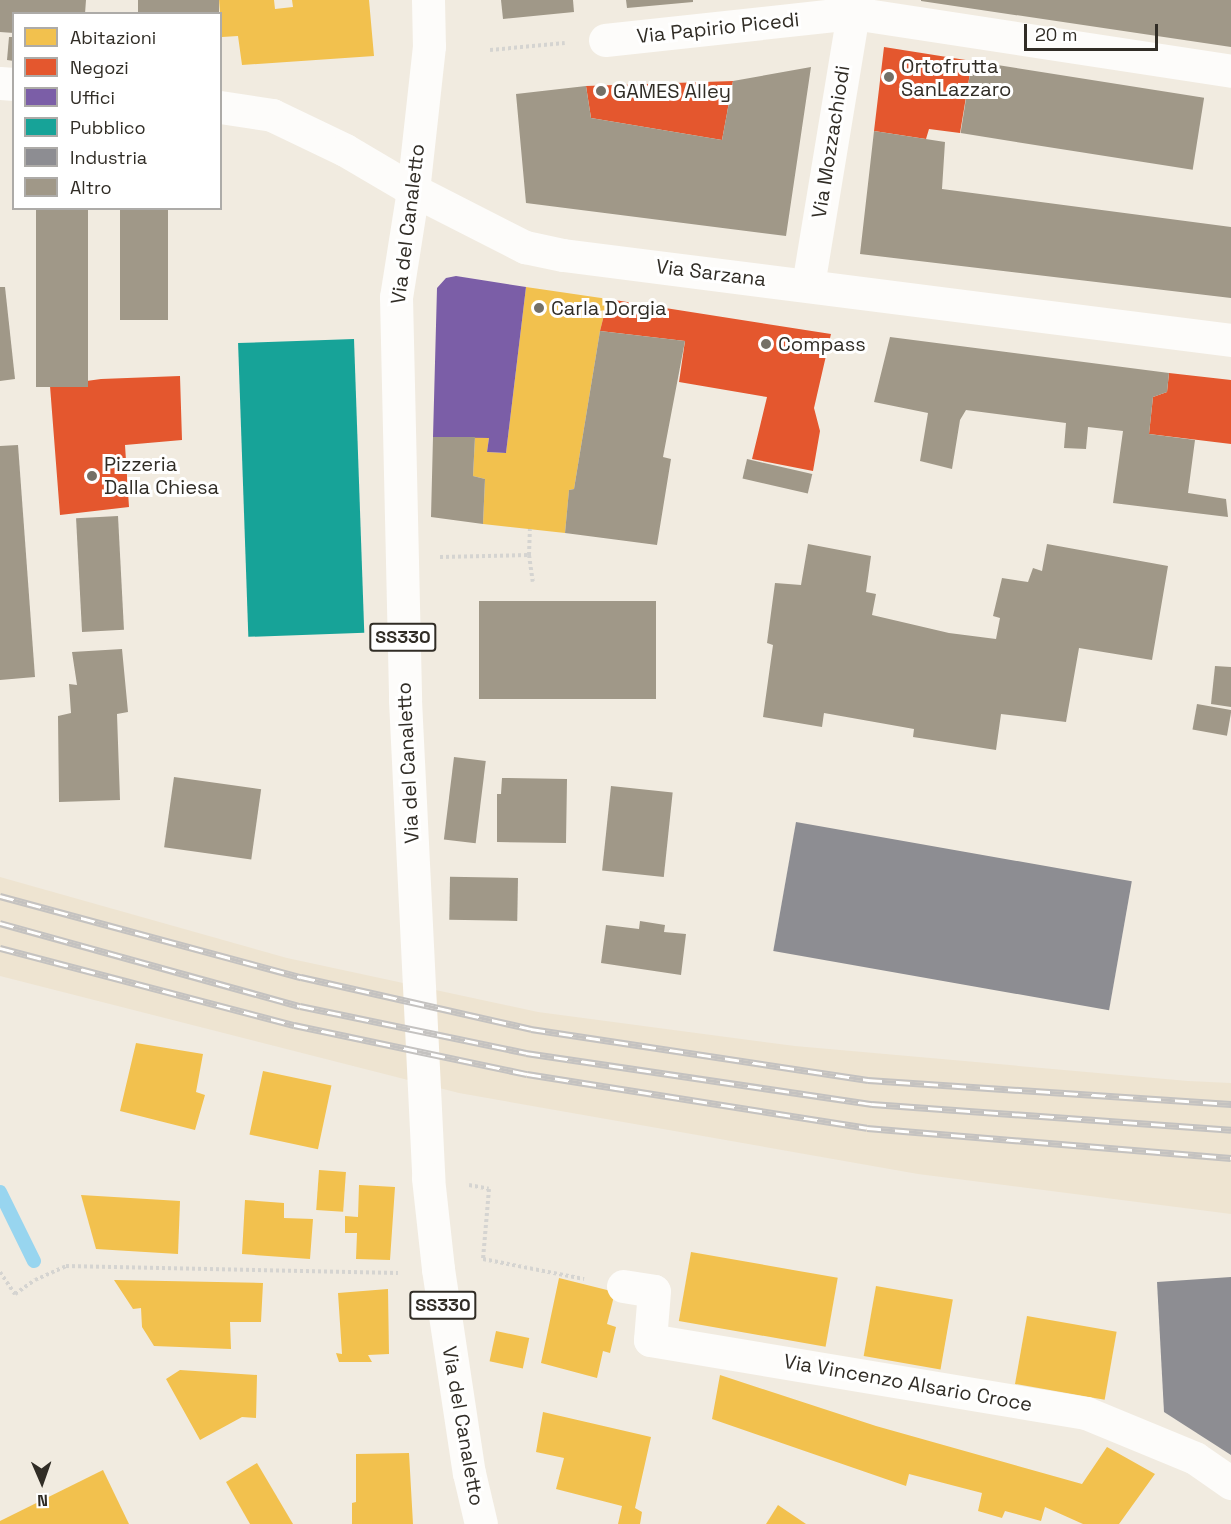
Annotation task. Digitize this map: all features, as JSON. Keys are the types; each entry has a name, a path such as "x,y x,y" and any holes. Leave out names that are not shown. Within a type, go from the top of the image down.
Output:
{"street":[{"name":"Via del Canaletto","path":"428,0 429,46 413,190 396,297 400,558 428,1178 438,1269 469,1473 481,1524"},
{"name":"Via Papirio Picedi","path":"605,40 854,6 1231,71"},
{"name":"Via Mozzachiodi","path":"808,285 854,6"},
{"name":"Via Sarzana","path":"222,107 272,116 345,150 413,190 525,247 563,255 1231,340"},
{"name":"Via Vincenzo Alsario Croce","path":"623,1286 654,1291 650,1340 1086,1413 1195,1458 1231,1483"}],"path":[{"path":"489,50 605,40"},
{"path":"530,530 529,555 533,582"},
{"path":"400,558 529,555"},
{"path":"428,1178 489,1189 483,1259 623,1286"},
{"path":"0,1272 15,1294 34,1280 66,1266 398,1274"}],"shaded area":[{"path":"0,877 287,958 538,1012 795,1046 1231,1083 1231,1214 918,1174 459,1093 0,976"}],"building: Abitazioni":[{"path":"219,0 274,0 275,9 293,7 292,0 369,0 374,56 242,65 238,36 222,37 222,12 220,12"},
{"path":"526,287 608,299 600,331 574,489 569,490 565,533 483,524 485,479 473,476 475,437 489,438 487,452 506,453"},
{"path":"136,1043 203,1054 196,1092 205,1095 195,1130 120,1111"},
{"path":"263,1071 331,1086 318,1149 249,1135"},
{"path":"319,1170 346,1172 343,1212 316,1210"},
{"path":"359,1185 395,1187 390,1260 356,1259 357,1233 345,1233 345,1216 358,1217"},
{"path":"81,1195 180,1201 178,1254 96,1249"},
{"path":"245,1200 284,1203 284,1218 313,1219 310,1259 242,1254"},
{"path":"691,1252 838,1278 826,1347 679,1321"},
{"path":"559,1278 615,1292 607,1324 616,1327 610,1353 603,1351 597,1378 541,1363"},
{"path":"114,1280 263,1283 261,1322 230,1322 231,1349 154,1346 142,1327 141,1308 133,1309"},
{"path":"876,1286 953,1300 940,1369 864,1356"},
{"path":"388,1289 389,1354 368,1355 372,1362 339,1362 336,1353 342,1354 338,1293"},
{"path":"1027,1316 1117,1332 1105,1400 1015,1384"},
{"path":"496,1331 529,1338 523,1368 490,1361"},
{"path":"180,1370 257,1375 256,1418 242,1417 200,1440 166,1379"},
{"path":"720,1375 876,1426 1082,1484 1107,1447 1155,1474 1119,1524 1083,1524 1045,1507 1041,1521 1005,1511 1002,1518 978,1511 982,1493 909,1474 906,1486 712,1419"},
{"path":"543,1412 651,1437 635,1508 642,1512 640,1524 618,1524 622,1506 556,1489 564,1458 536,1452"},
{"path":"409,1453 413,1524 352,1524 352,1503 356,1502 356,1454"},
{"path":"257,1463 293,1524 250,1524 226,1482"},
{"path":"103,1470 129,1524 0,1524 0,1521"},
{"path":"778,1505 806,1524 766,1524"}],"building: Negozi":[{"path":"884,47 972,61 960,133 929,129 926,139 874,131"},
{"path":"733,81 722,140 591,118 586,86"},
{"path":"608,299 831,334 814,408 820,431 813,471 752,459 767,397 679,382 685,341 600,331"},
{"path":"1169,373 1231,380 1231,444 1149,434 1153,397 1167,392"},
{"name":"Pizzeria Dalla Chiesa","path":"180,376 182,440 125,445 129,507 60,515 50,386 101,379"}],"building: Uffici":[{"path":"456,276 526,287 506,453 487,452 489,438 433,437 437,288 446,278"}],"building: Pubblico":[{"path":"354,339 364,633 248,637 238,343"}],"building: Industria":[{"path":"796,822 1132,881 1109,1010 773,951"},
{"path":"1231,1277 1231,1455 1164,1412 1157,1282"}],"building: Altro":[{"path":"0,0 86,0 85,12 12,12 12,33 0,32"},
{"path":"138,0 219,0 219,12 138,12"},
{"path":"501,0 573,0 574,12 503,19"},
{"path":"626,0 693,0 693,2 627,8"},
{"path":"1231,0 1231,47 921,1"},
{"path":"9,37 12,37 12,61 7,60"},
{"path":"972,61 1204,98 1193,170 961,133"},
{"path":"811,67 786,236 526,203 516,94 586,86 591,118 722,140 733,81"},
{"path":"874,131 945,142 942,189 1231,227 1231,298 860,254"},
{"path":"36,210 88,210 88,387 36,387"},
{"path":"120,210 168,210 168,320 120,320"},
{"path":"0,287 5,287 15,379 0,381"},
{"path":"600,331 685,341 663,457 671,459 657,545 565,533 569,490 574,489"},
{"path":"890,337 1169,373 1167,392 1153,397 1149,434 1195,440 1188,493 1226,499 1228,517 1113,503 1123,431 1088,427 1086,449 1064,448 1066,423 966,410 960,420 952,469 920,461 928,413 874,402"},
{"path":"433,437 475,437 473,476 485,479 483,524 431,517"},
{"path":"18,445 35,677 0,680 0,446"},
{"path":"747,459 812,474 808,494 743,478"},
{"path":"118,516 124,630 82,632 76,518"},
{"path":"808,544 871,556 866,592 876,594 872,615 949,633 996,639 1000,618 993,616 1002,578 1028,582 1033,568 1042,571 1047,544 1168,566 1152,660 1079,648 1066,722 1001,714 996,750 913,737 914,729 824,713 822,727 763,717 773,645 767,643 775,583 801,585"},
{"path":"479,601 656,601 656,699 479,699"},
{"path":"122,649 128,712 117,714 120,800 59,802 58,716 71,713 69,684 77,685 72,652"},
{"path":"1215,666 1231,667 1231,707 1211,704"},
{"path":"1197,704 1231,710 1227,736 1192,730"},
{"path":"454,757 486,761 476,843 444,839"},
{"path":"174,777 261,789 251,860 164,847"},
{"path":"502,778 567,779 566,843 497,842 497,794 501,794"},
{"path":"611,786 673,792 664,877 602,871"},
{"path":"450,877 518,878 517,921 449,920"},
{"path":"640,921 665,925 664,932 686,934 681,975 601,963 606,925 639,929"}],"waterway":[{"path":"0,1192 34,1261"}],"railway":[{"path":"0,896 301,977 531,1029 868,1080 1231,1104"},
{"path":"0,923 300,1006 526,1053 872,1104 1231,1130"},
{"path":"0,948 294,1025 527,1074 867,1128 1231,1158"}],"place":[{"name":"Ortofrutta SanLazzaro","path":"889,77"},
{"name":"GAMES Alley","path":"601,91"},
{"name":"Carla Dorgia","path":"539,308"},
{"name":"Compass","path":"766,344"},
{"name":"Pizzeria Dalla Chiesa","path":"92,476"}]}
